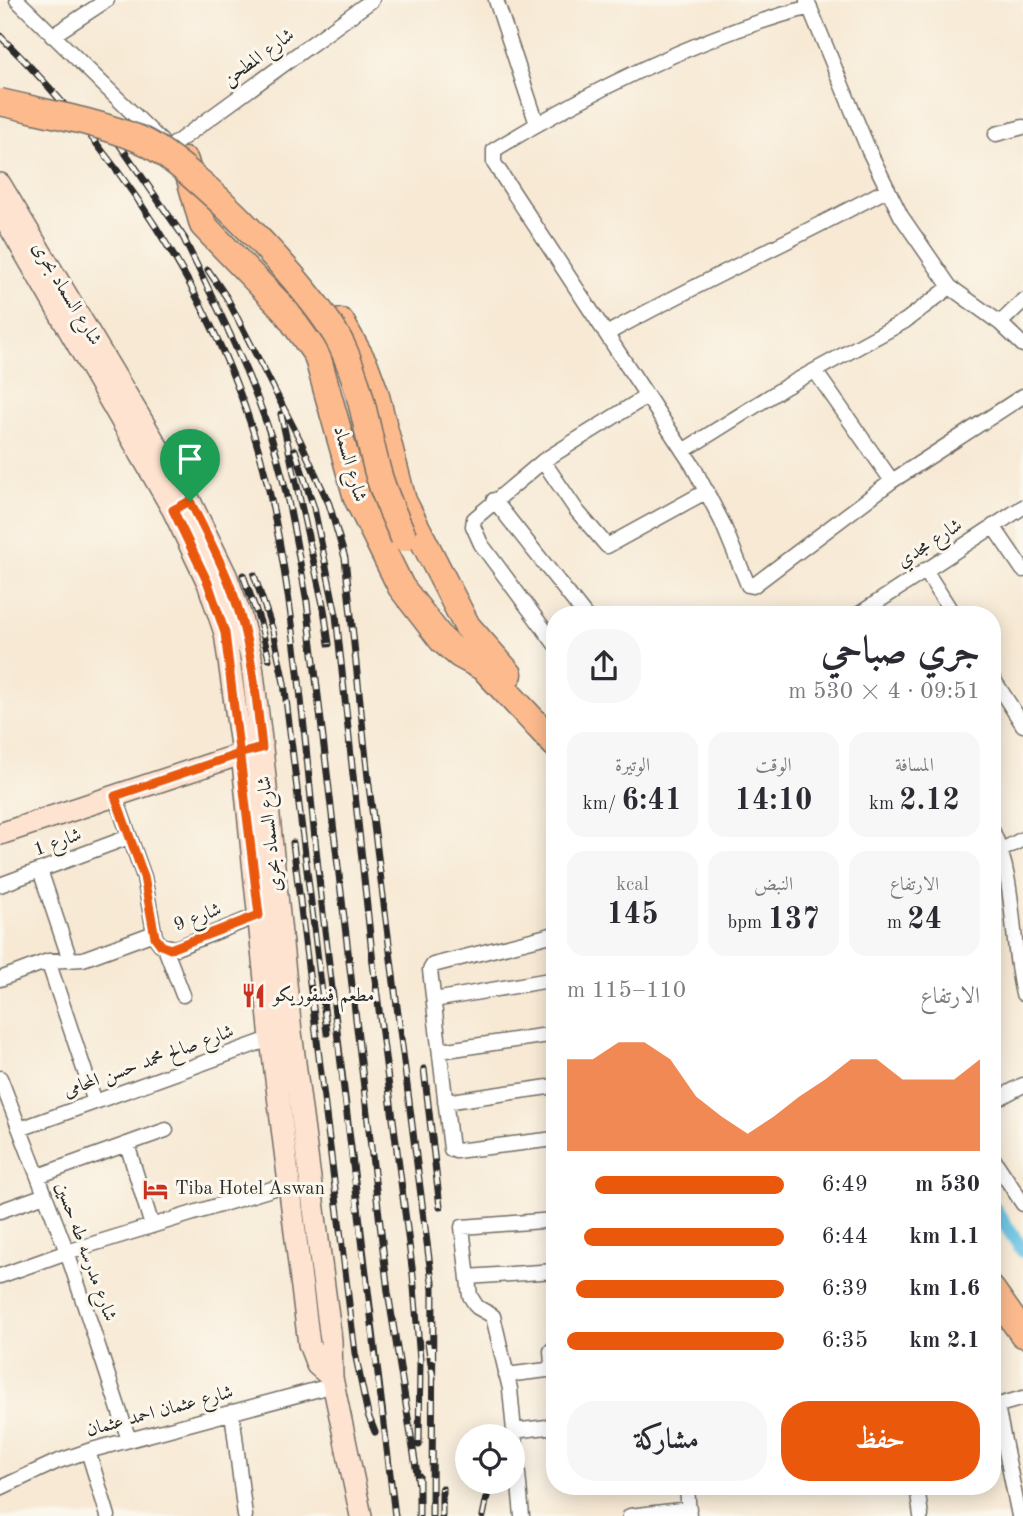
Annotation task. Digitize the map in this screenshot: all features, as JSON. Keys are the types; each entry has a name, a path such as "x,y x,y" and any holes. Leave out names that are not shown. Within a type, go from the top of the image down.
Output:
{"highway":[{"path":"0,102 121,133 159,150 192,175 320,309 342,345 364,403 381,482 398,542 467,626"},
{"path":"0,114 117,145 160,164 201,199 262,265 318,331 347,396 366,480 426,597 484,668"},
{"name":"شارع السماد","path":"177,154 285,256 352,339 375,392 403,501 467,626 546,715"},
{"name":"شارع السماد","path":"177,154 203,225 285,310 317,355 358,498 401,587 442,640 460,655 484,668 546,734"},
{"path":"1001,1305 1023,1334"}],"street":[{"name":"شارع السماد","path":"18,0 52,36 177,154"},
{"path":"52,36 107,0"},
{"path":"344,0 351,14"},
{"name":"شارع المطحن","path":"177,154 372,0"},
{"path":"496,0 537,124"},
{"path":"808,2 754,21 628,77 537,124 494,150 492,160 608,333 707,491 745,584 750,586 892,481 1023,396"},
{"path":"808,2 869,151"},
{"path":"808,2 869,151 914,236 950,287 1000,323 1023,345"},
{"path":"996,134 1023,127"},
{"path":"608,333 668,299 772,251 888,189"},
{"name":"شارع السماد بحرى","path":"3,201 181,505 251,657 252,751 281,1035 288,1184 309,1344 317,1365 333,1382"},
{"path":"683,451 815,371 905,321 950,287"},
{"path":"1000,323 1023,301"},
{"path":"815,371 892,481"},
{"path":"546,632 478,539 473,526 474,519 543,461 647,396"},
{"path":"543,461 577,511 607,546 707,491"},
{"path":"494,500 578,606"},
{"name":"شارع مجدي","path":"883,606 925,570 1023,507"},
{"path":"993,526 1023,570"},
{"path":"925,570 948,606"},
{"path":"1001,691 1023,725"},
{"path":"0,834 252,751"},
{"name":"شارع 9","path":"115,796 144,877 154,933 165,948 176,948 269,911"},
{"name":"شارع 1","path":"0,885 129,837"},
{"path":"1001,850 1023,839"},
{"path":"40,870 70,960"},
{"path":"1001,874 1023,994"},
{"path":"0,979 48,961 83,959 154,933"},
{"path":"546,936 433,965 430,970 451,1149 456,1151 546,1140"},
{"path":"165,948 183,995"},
{"path":"48,961 95,1102"},
{"path":"434,1000 546,981"},
{"name":"شارع السماد بحرى","path":"281,1035 331,1340 333,1382 360,1516"},
{"name":"شارع صالح محمد حسن المحامى","path":"20,1129 281,1035"},
{"path":"440,1051 546,1035"},
{"name":"شارع مدرسه طه حسين","path":"0,1078 3,1094 20,1129 67,1252 129,1440"},
{"path":"1001,1097 1023,1085"},
{"path":"445,1102 546,1087"},
{"path":"38,1176 166,1130"},
{"path":"127,1144 152,1226"},
{"path":"1001,1171 1023,1204"},
{"path":"0,1276 67,1252 288,1184"},
{"path":"0,1211 45,1195"},
{"path":"513,1424 493,1316 472,1301 462,1229 466,1225 546,1221"},
{"path":"468,1277 546,1272"},
{"path":"506,1375 546,1370"},
{"name":"شارع عثمان احمد عثمان","path":"0,1488 45,1466 88,1451 333,1382"},
{"path":"1001,1405 1023,1398"},
{"path":"232,1412 245,1516"},
{"path":"525,1429 546,1427"},
{"path":"1001,1434 1019,1516"},
{"path":"88,1451 108,1516"},
{"path":"520,1494 522,1516"},
{"path":"630,1516 689,1513 688,1495"},
{"path":"918,1495 921,1516"}],"waterway":[{"path":"1001,1218 1023,1251"}],"railway":[{"path":"0,36 48,86 93,139 135,196 173,255 206,316 235,380 258,446 283,563 297,660 322,905 395,1516"},
{"path":"117,141 185,239"},
{"path":"181,233 226,325 256,395 279,463 294,533 307,602 388,1292 419,1486"},
{"path":"208,270 227,298 300,440 329,504 345,558 368,778 433,1290"},
{"path":"281,414 324,609 329,644"},
{"path":"295,450 314,508 336,615 373,963 413,1275 420,1360 419,1445"},
{"path":"243,575 260,622 269,659"},
{"path":"254,575 273,631 284,683 327,1033"},
{"path":"293,843 355,1353 368,1415 375,1432"},
{"path":"424,1069 440,1207"},
{"path":"432,1516 433,1281"},
{"path":"428,1343 433,1378"},
{"path":"419,1476 419,1516"},
{"path":"442,1488 442,1516"},
{"path":"483,1516 488,1494"}],"place":[{"name":"مطعم فسفوريكو","path":"253,996"},
{"name":"Tiba Hotel Aswan","path":"155,1189"}],"route":[{"path":"190,501 173,510 208,583 225,633 242,753 259,915 170,949 161,945 155,937 144,877 115,796 242,753 262,748 251,657 240,614 226,575 190,501"}]}
